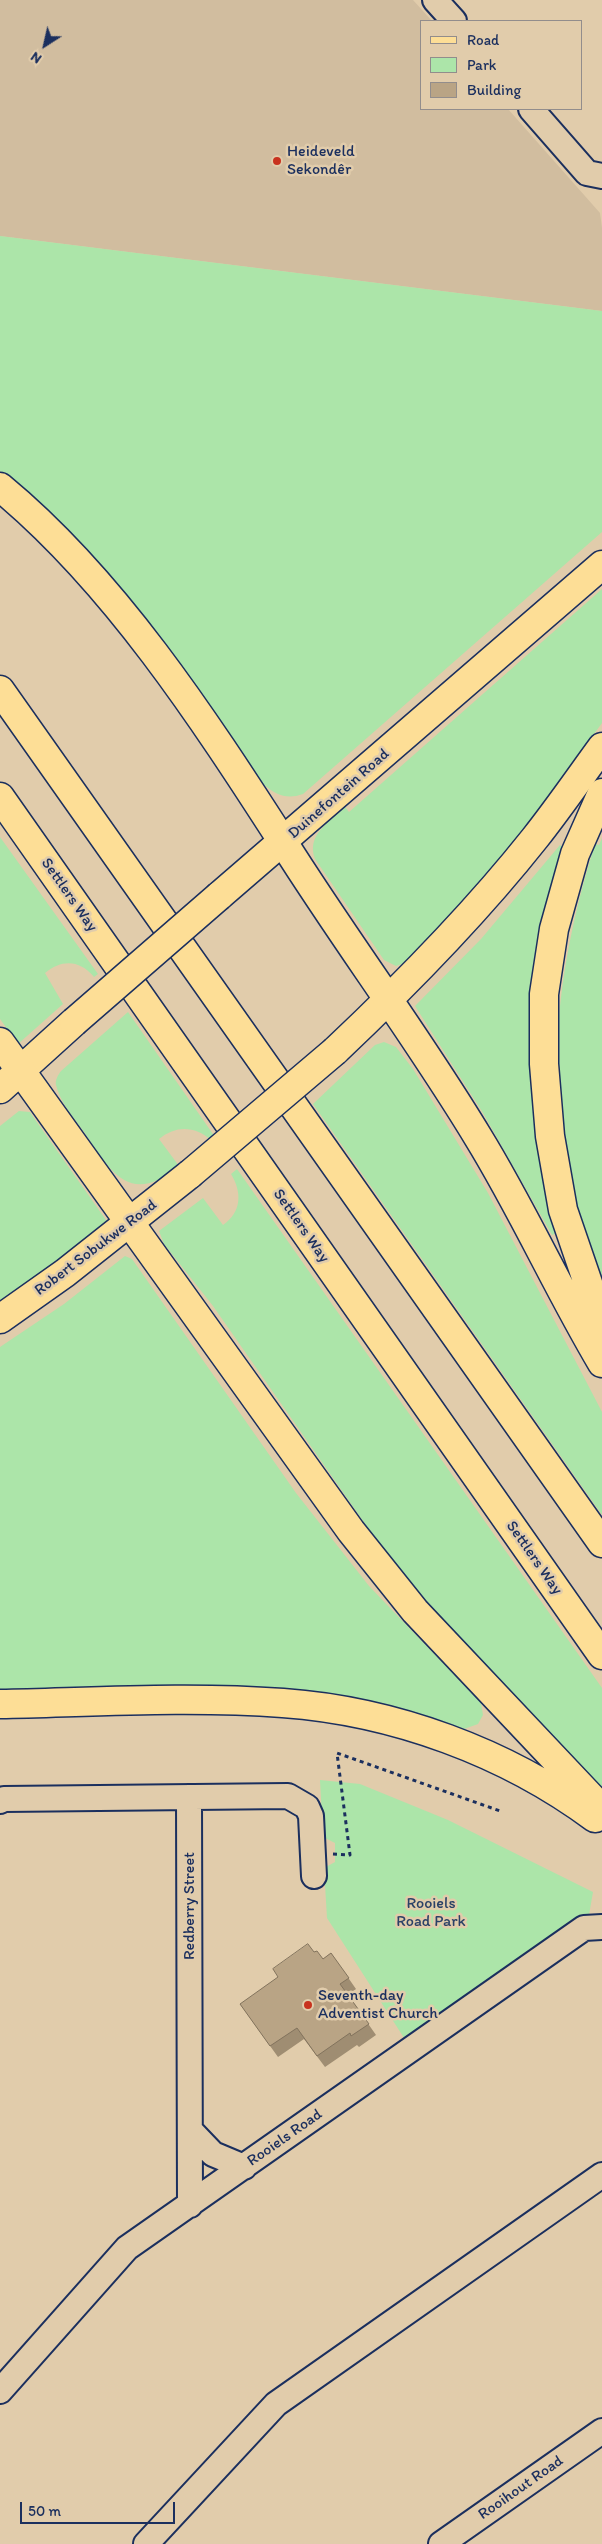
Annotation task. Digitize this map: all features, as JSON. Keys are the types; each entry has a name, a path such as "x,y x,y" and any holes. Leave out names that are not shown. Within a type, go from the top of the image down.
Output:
{"main road":[{"path":"0,487 26,508 78,559 130,623 188,701 478,1137 524,1218 568,1305 602,1363"},
{"name":"Duinefontein Road","path":"21,1071 74,1022 602,565"},
{"path":"0,690 602,1543"},
{"path":"388,1000 507,872 602,747"},
{"path":"602,793 575,854 554,929 544,994 544,1064 550,1136 563,1210 602,1324"},
{"name":"Settlers Way","path":"0,797 602,1655"},
{"name":"Robert Sobukwe Road","path":"0,1320 130,1223 190,1174 335,1051 388,1000"},
{"path":"0,1042 215,1340 301,1464 380,1567 415,1611 602,1809"},
{"path":"0,1090 21,1071"},
{"path":"0,1704 221,1700 284,1703 359,1713 446,1738 486,1755 557,1793 602,1824"}],"street":[{"path":"435,0 453,20"},
{"path":"532,110 587,173 602,176"},
{"path":"0,1801 4,1799 288,1796 307,1806 311,1816 314,1876"},
{"name":"Redberry Street","path":"189,1797 190,2205"},
{"name":"Rooiels Road","path":"0,2391 128,2248 584,1928 602,1927"},
{"path":"191,2131 213,2154 244,2167"},
{"path":"146,2544 276,2404 602,2175"},
{"name":"Rooihout Road","path":"441,2544 602,2431"}],"path":[{"path":"313,1853 350,1855 337,1753 500,1811"}],"shaded area":[{"name":"Heideveld Sekondêr","path":"0,0 413,0 431,20 420,20 420,110 509,110 600,213 602,228 602,311 0,236"}],"green space":[{"path":"0,236 602,311 602,532 303,794 285,796 277,794 270,790 245,765 44,512 0,471"},
{"path":"602,589 602,723 511,848 445,923 405,963 396,966 384,960 315,859 313,850 316,836 345,807 349,812"},
{"path":"0,837 98,974 94,977 83,967 71,963 58,965 45,973 63,1004 18,1044 0,1019"},
{"path":"602,838 602,1288 577,1213 564,1157 558,1112 557,1067 559,1021 564,976 572,932 595,844 599,845"},
{"path":"560,845 565,849 531,1050 534,1126 546,1199 555,1234 552,1235 483,1113 415,1006 481,939"},
{"path":"128,1012 215,1137 211,1140 199,1132 185,1129 165,1134 159,1139 179,1166 162,1178 147,1184 135,1184 123,1179 113,1171 103,1160 68,1110 56,1085 56,1079 61,1071"},
{"path":"384,1042 396,1047 413,1069 488,1193 602,1412 602,1515 313,1104 375,1045"},
{"path":"19,1111 30,1112 106,1220 106,1223 67,1255 0,1304 0,1126"},
{"path":"237,1169 602,1688 602,1789 451,1631 393,1564 213,1306 164,1244 159,1231 203,1198 223,1225 229,1220 237,1208 237,1188 231,1174"},
{"path":"125,1256 132,1259 296,1493 369,1586 481,1703 483,1715 478,1724 464,1729 399,1708 294,1689 0,1690 0,1347 64,1304"},
{"name":"Rooiels Road Park","path":"320,1780 360,1784 448,1820 593,1892 589,1915 406,2041 327,1918 324,1868 335,1862 335,1843 323,1837"}],"building":[{"name":"Seventh-day Adventist Church","path":"308,1944 323,1959 331,1953 349,1978 340,1984 369,2024 351,2036 350,2033 317,2056 297,2028 270,2046 240,2004 278,1977 273,1969"}],"place":[{"name":"Heideveld Sekondêr","path":"277,161"},
{"name":"Seventh-day Adventist Church","path":"308,2005"}]}
